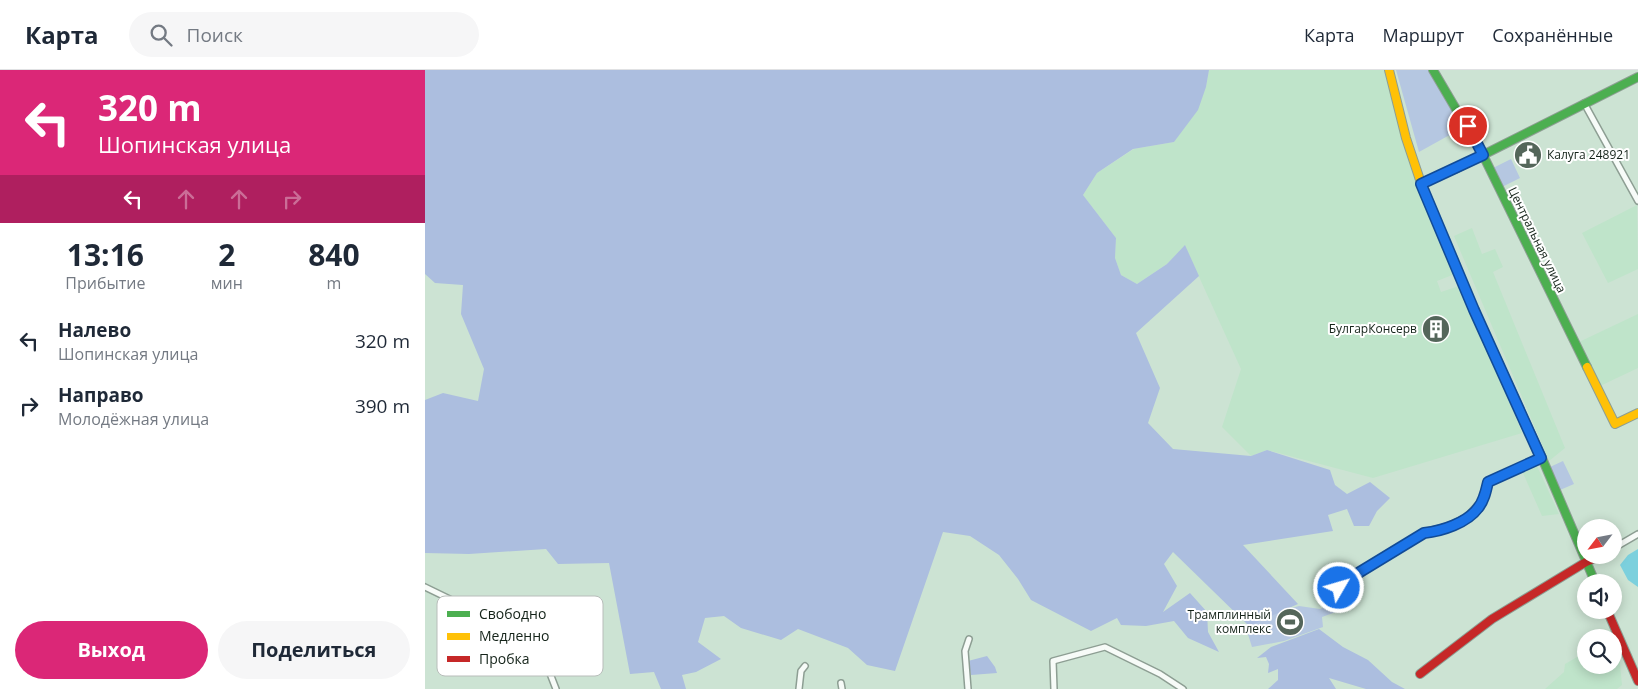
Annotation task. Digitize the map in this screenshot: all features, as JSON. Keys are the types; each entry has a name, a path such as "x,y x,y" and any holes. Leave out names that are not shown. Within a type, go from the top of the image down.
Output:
{"street":[{"path":"1389,70 1406,138 1421,184 1474,310 1577,543"},
{"name":"Центральная улица","path":"1433,70 1483,155 1615,424 1638,413"},
{"path":"1421,184 1638,77"},
{"path":"1584,104 1638,201"},
{"path":"1339,588 1350,578 1424,533 1437,532 1466,519 1478,509 1486,494 1488,482 1541,458"},
{"path":"1623,543 1638,534"},
{"path":"1420,674 1492,619 1582,564"},
{"path":"425,587 444,596"},
{"path":"1611,619 1638,681"},
{"path":"968,689 965,651 969,639"},
{"path":"1054,689 1053,661 1105,647 1159,674 1183,689"},
{"path":"799,689 801,671 805,666"},
{"path":"551,676 556,689"}],"shaded area":[{"path":"425,70 1209,70 1206,87 1198,110 1174,142 1133,149 1097,173 1083,195 1116,238 1115,258 1121,275 1137,284 1167,264 1185,245 1199,276 1136,333 1160,388 1148,423 1173,449 1251,456 1267,450 1330,470 1335,485 1347,494 1370,482 1390,498 1377,511 1369,526 1354,526 1347,509 1328,515 1333,531 1243,545 1298,604 1249,626 1173,552 1164,564 1177,586 1163,612 1190,593 1207,612 1208,632 1219,652 1188,638 1174,621 1146,626 1121,625 1117,618 1091,631 1031,600 1018,579 999,555 970,536 943,532 895,671 867,665 848,648 798,629 781,640 741,628 724,616 705,618 698,642 721,659 696,672 682,675 686,689 661,689 654,672 630,674 609,563 558,564 546,549 469,554 425,553 425,400 443,393 478,401 484,369 461,314 463,285 435,283 425,274"},
{"path":"1209,70 1390,70 1421,187 1460,272 1437,281 1441,292 1465,284 1522,433 1373,478 1267,450 1251,456 1222,427 1241,369 1185,246 1167,264 1137,284 1121,275 1115,258 1116,238 1083,195 1097,173 1134,149 1174,142 1206,87"},
{"path":"1396,70 1429,70 1464,127 1419,152"},
{"path":"1511,159 1520,178 1502,187 1493,168"},
{"path":"1637,205 1638,269 1608,283 1582,233"},
{"path":"1472,228 1482,254 1495,249 1503,267 1493,272 1565,448 1549,461 1454,236"},
{"path":"1638,314 1638,368 1600,386 1579,342"},
{"path":"1563,461 1574,484 1560,490 1550,467"},
{"path":"1537,466 1559,514 1542,516 1523,473"},
{"path":"1638,549 1638,587 1628,580 1620,565 1623,564 1628,555"},
{"name":"Трамплинный комплекс","path":"1351,597 1355,605 1322,617 1323,627 1284,641 1252,647 1246,628 1268,615 1299,606 1320,609"},
{"path":"1319,629 1343,647 1368,660 1392,682 1405,689 1366,689 1329,678 1336,689 1268,689 1278,680 1278,669 1268,673 1269,664 1266,657 1257,658 1271,647"},
{"path":"987,656 997,673 971,675 968,661"},
{"path":"1577,657 1577,674 1621,674 1622,685 1617,689 1545,689 1564,672 1565,664"}],"traffic: fast":[{"path":"1433,70 1483,155 1587,367"},
{"path":"1421,183 1455,169 1638,77"},
{"path":"1470,301 1542,458 1592,574"}],"traffic: slow":[{"path":"1389,70 1406,138 1421,183 1470,301"},
{"path":"1587,367 1615,424 1638,413"},
{"path":"1339,588 1350,578 1424,533 1446,528 1467,518 1482,502 1488,482 1542,458"}],"traffic: jam":[{"path":"1420,674 1492,619 1583,564"},
{"path":"1611,619 1638,681"}],"place":[{"name":"Калуга 248921","path":"1528,155"},
{"name":"БулгарКонсерв","path":"1436,329"},
{"name":"Трамплинный комплекс","path":"1290,622"}],"route":[{"path":"1339,588 1350,578 1424,533 1437,532 1466,519 1478,509 1486,494 1488,482 1541,458 1455,267 1421,184 1455,170 1483,155 1468,126"}]}
